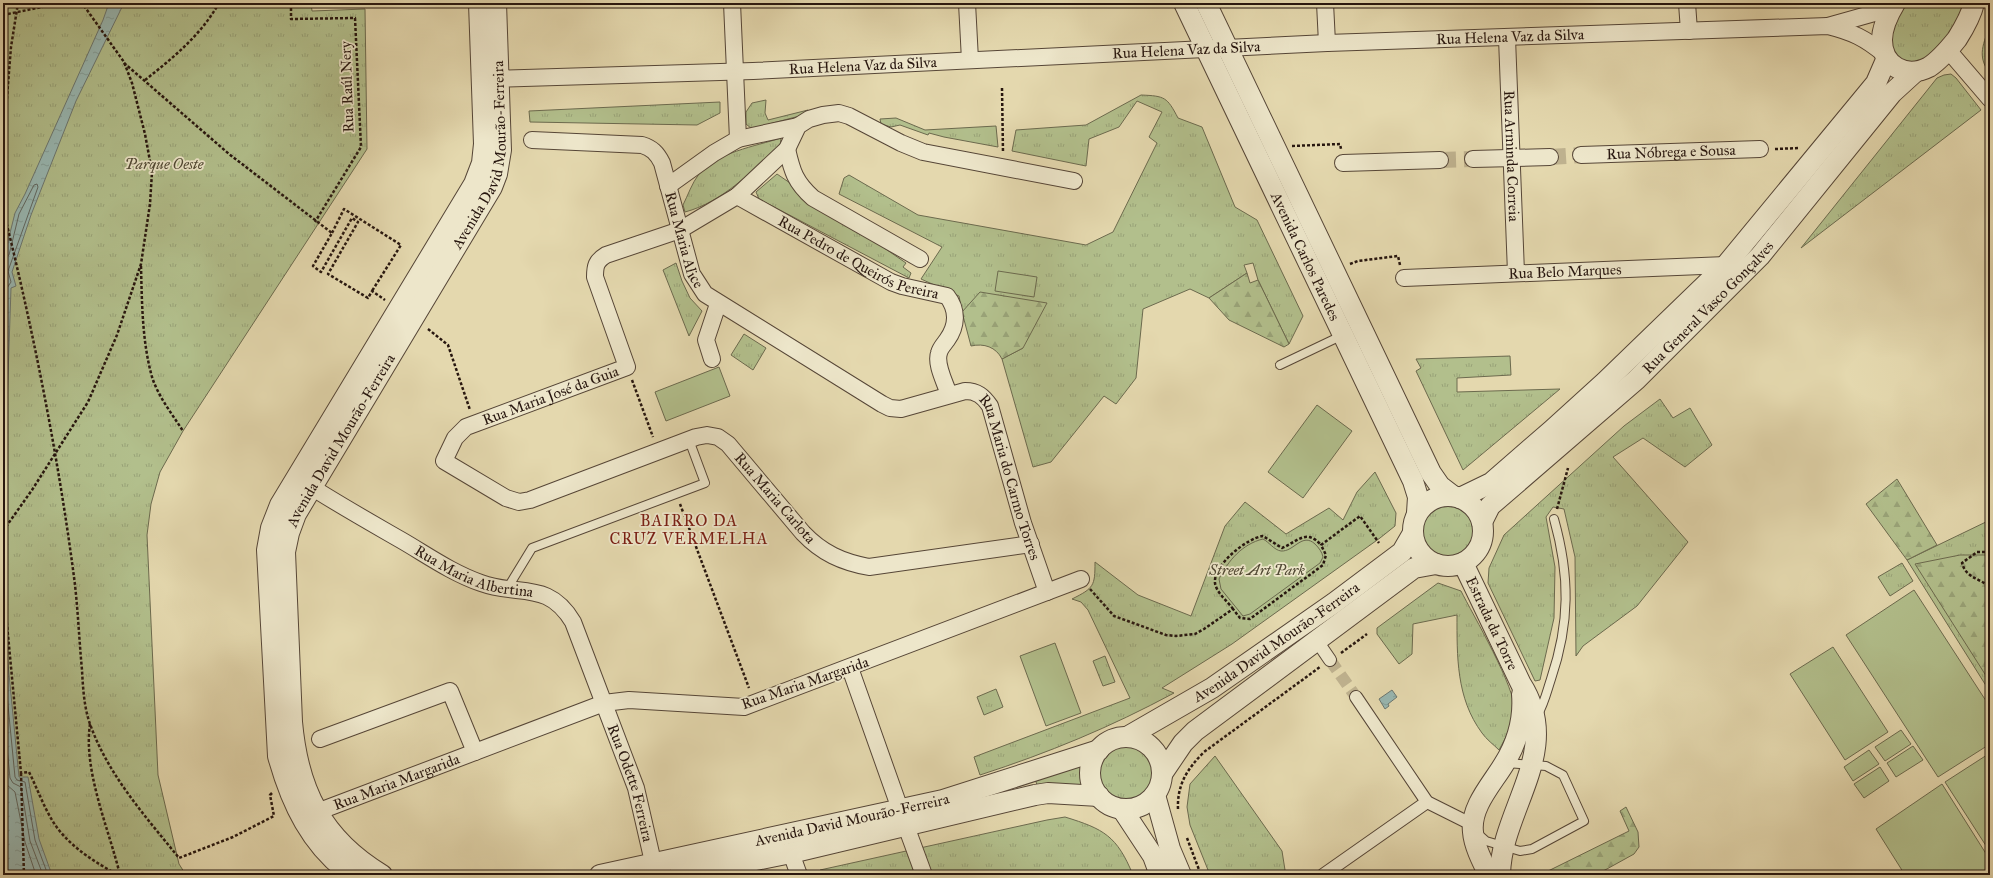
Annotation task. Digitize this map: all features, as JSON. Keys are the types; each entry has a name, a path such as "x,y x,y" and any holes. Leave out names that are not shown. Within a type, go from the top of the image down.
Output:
{"street":[{"name":"Avenida David Mourão-Ferreira","path":"479,3 490,79"},
{"name":"Avenida David Mourão-Ferreira","path":"352,875 343,868 317,841 302,819 285,780 278,756 267,550 271,528 278,510 305,483 407,314 474,184 482,163 496,3"},
{"path":"732,3 738,139"},
{"path":"967,3 970,60"},
{"name":"Avenida Carlos Paredes","path":"1184,3 1413,481 1418,497 1418,513"},
{"name":"Avenida Carlos Paredes","path":"1206,3 1431,473 1440,486 1456,497"},
{"path":"1325,3 1327,43"},
{"path":"1687,3 1689,31"},
{"name":"Rua General Vasco Gonçalves","path":"1482,522 1490,506 1636,380 1757,258 1892,93 1915,72 1928,67 1948,50 1965,27 1974,3"},
{"path":"1828,26 1893,6"},
{"path":"1893,6 1882,32 1885,57 1892,67 1903,72 1915,72"},
{"name":"Rua Helena Vaz da Silva","path":"490,79 735,71 1327,43 1828,26 1855,34 1867,40 1885,57"},
{"name":"Rua Arminda Correia","path":"1507,38 1516,273"},
{"path":"1948,50 1990,99"},
{"name":"Rua General Vasco Gonçalves","path":"1456,497 1491,483 1605,382 1726,265 1821,147 1876,83 1885,57"},
{"path":"668,186 714,152 738,139 798,126 809,119 823,115 840,113 923,152 1074,181"},
{"path":"737,196 787,149 798,126"},
{"name":"Rua Maria Alice","path":"532,140 642,145 651,148 657,154 662,163 692,274 697,285 705,294 718,304 890,408 901,409 949,395"},
{"name":"Rua Pedro de Queirós Pereira","path":"787,149 792,172 801,187 812,198 920,259"},
{"name":"Rua Nóbrega e Sousa","path":"1581,155 1760,149"},
{"path":"1473,159 1550,156"},
{"path":"1343,164 1440,160"},
{"name":"Rua Pedro de Queirós Pereira","path":"737,196 891,282 902,286 947,296 952,302 956,322 953,332 939,353 938,361 949,395"},
{"name":"Rua Maria José da Guia","path":"530,500 519,502 506,498 444,461 455,438 466,427 627,367 595,278 595,266 599,260 606,255 680,230 737,196"},
{"name":"Rua Belo Marques","path":"1404,278 1726,265"},
{"path":"712,359 706,340 718,304"},
{"name":"Rua Maria do Carmo Torres","path":"949,395 973,391 983,396 990,406 1031,544 1047,592"},
{"name":"Rua Maria Carlota","path":"530,500 658,451 707,435 718,437 728,444 816,547 834,558 850,564 869,567 1031,544"},
{"name":"Avenida David Mourão-Ferreira","path":"305,483 296,514 288,533 285,552 294,743 300,773 317,812 331,832 350,852 382,875"},
{"name":"Rua Maria Albertina","path":"305,483 459,574 482,584 539,593 551,598 565,608 573,622 604,703"},
{"path":"1439,497 1456,497 1476,510 1482,522 1483,536 1478,549 1463,563 1450,566 1436,564 1424,557 1420,552 1413,533 1413,526 1418,513 1432,499 1439,497"},
{"name":"Avenida David Mourão-Ferreira","path":"1127,737 1212,688 1334,603 1402,552 1413,533"},
{"name":"Estrada da Torre","path":"1463,563 1521,684 1529,696 1535,720 1536,738 1532,765 1504,846 1500,875"},
{"name":"Avenida David Mourão-Ferreira","path":"1162,774 1183,743 1195,731 1414,568 1436,564"},
{"name":"Rua Maria Margarida","path":"317,812 604,703 629,700 733,708 755,704 1081,580"},
{"path":"1317,641 1330,660"},
{"path":"850,668 924,875"},
{"name":"Estrada da Torre","path":"1489,875 1474,840 1472,825 1478,805 1505,763 1521,723 1521,684"},
{"name":"Rua Maria Margarida","path":"320,739 450,691 475,752"},
{"path":"1356,697 1427,802 1472,825"},
{"name":"Rua Odette Ferreira","path":"604,703 636,788 654,869"},
{"path":"1127,737 1138,739 1148,745 1156,753 1161,763 1162,774 1160,785 1155,795 1146,804 1134,808 1122,809 1113,807 1099,796 1093,788 1091,778 1094,758 1099,750 1107,743 1127,737"},
{"name":"Avenida David Mourão-Ferreira","path":"679,875 791,853 903,817 943,800 1099,750"},
{"name":"Avenida David Mourão-Ferreira","path":"600,875 654,869 903,817 1035,795 1055,794 1099,796"},
{"path":"1155,795 1170,850 1181,875"},
{"path":"1324,875 1427,802"},
{"path":"1122,809 1153,856 1160,875"},
{"path":"791,853 799,875"}],"lane":[{"path":"1280,365 1343,336"},
{"path":"506,589 532,548 705,483 689,440"},
{"path":"1535,720 1540,711 1559,655 1564,632 1567,589 1564,556 1554,519"},
{"path":"1472,825 1486,841 1520,851 1532,849 1584,821 1563,775 1546,766 1505,763"}],"path":[{"path":"3,199 5,122 11,47 18,3"},
{"path":"3,15 47,6 82,3 124,62 229,154 332,233"},
{"path":"145,80 174,57 213,14 219,3"},
{"name":"Rua Raúl Nery","path":"291,3 291,19 355,18 361,147 316,222"},
{"path":"3,532 88,402 117,335 141,264 150,204 152,172 146,134 132,83 124,62"},
{"path":"1002,88 1003,167"},
{"path":"1276,147 1340,144 1343,164"},
{"path":"1760,149 1821,147"},
{"path":"3,209 27,308 75,578 84,696 90,724 109,764 127,793 179,858 233,837 274,816 270,795 277,783 285,780"},
{"path":"344,210 401,244 372,291 368,298 328,274 358,222 352,218 321,272 313,266 344,210"},
{"path":"1358,261 1398,256 1404,278"},
{"path":"141,264 143,322 152,378 165,404 183,431"},
{"path":"372,291 407,314 448,345 474,424"},
{"path":"627,367 658,451"},
{"path":"1554,519 1568,468"},
{"path":"676,494 755,704"},
{"path":"1320,545 1360,516 1379,543"},
{"path":"1263,536 1282,548 1304,536 1311,538 1320,545 1326,555 1323,565 1250,619 1240,618 1216,586 1215,581 1225,561 1243,546 1263,536"},
{"path":"1990,552 1977,552 1962,562 1964,570 1970,576 1990,587"},
{"path":"1081,580 1114,616 1166,635 1176,636 1195,634 1233,609"},
{"path":"3,582 21,773 24,875"},
{"path":"1341,652 1366,634"},
{"path":"1179,814 1178,807 1182,781 1194,762 1204,752 1330,660"},
{"path":"90,724 88,737 99,803 112,842 119,875"},
{"path":"21,773 29,772 52,821 72,843 90,859 119,875"},
{"path":"1185,835 1202,875"}],"green space":[{"name":"Parque Oeste","path":"3,3 311,3 312,11 365,9 367,149 183,431 160,472 151,504 147,535 158,775 179,864 186,875 3,875"},
{"path":"1895,3 1974,3 1965,27 1915,72 1884,54"},
{"path":"1990,24 1990,74 1983,61 1982,49"},
{"path":"1951,74 1956,78 1981,110 1801,248 1937,78"},
{"path":"1141,95 1155,96 1164,99 1171,106 1178,118 1202,127 1235,207 1257,220 1303,316 1289,344 1258,280 1253,263 1244,265 1247,273 1209,298 1190,289 1143,309 1136,378 1116,404 1104,396 1051,462 1033,467 1002,359 1023,348 962,312 959,296 921,279 942,247 839,194 844,178 849,175 918,215 1086,245 1113,232 1157,143 1149,137 1162,112 1137,101 1119,127 1089,139 1086,166 1012,151 1016,130 1086,125"},
{"path":"766,100 765,113 768,120 808,110 811,113 769,124 762,128 752,129 746,124 746,112 752,103"},
{"path":"720,102 720,113 697,125 530,122 529,111"},
{"path":"896,118 925,130 996,126 998,147 929,133 928,135 900,125 891,127 881,124 880,119"},
{"path":"781,138 780,147 736,185 712,201 685,212 683,205 690,189 699,174 706,167 725,155"},
{"path":"777,174 906,263 903,267 911,273 909,278 759,199 756,192"},
{"path":"676,263 690,298 702,311 689,336 663,270"},
{"path":"998,271 1037,277 1034,297 995,291"},
{"path":"1247,273 1250,283 1258,280 1289,344 1284,347 1229,320 1209,298"},
{"path":"980,292 1047,303 1023,348 1002,359 996,351 989,347 980,345 971,346 962,312"},
{"path":"744,334 766,348 753,370 731,355"},
{"path":"1510,356 1511,375 1457,378 1457,392 1560,389 1463,470 1416,371 1421,368 1416,359"},
{"path":"719,367 730,396 666,421 655,392"},
{"path":"1660,399 1673,418 1690,408 1712,445 1685,467 1643,438 1613,457 1688,542 1637,606 1583,646 1576,656 1575,557 1564,509 1553,507 1546,517 1555,567 1554,618 1540,680 1535,681 1488,583 1489,568 1504,535 1624,426"},
{"path":"1317,405 1352,431 1303,498 1268,472"},
{"name":"Street Art Park","path":"1375,472 1396,513 1395,526 1380,538 1232,644 1162,688 1174,693 1103,728 1030,758 980,775 974,757 1130,698 1088,610 1081,602 1072,599 1085,592 1092,585 1094,581 1095,562 1138,595 1191,616 1225,526 1245,502 1286,534 1329,508 1343,520 1357,492"},
{"path":"1897,479 1937,545 1907,560 1866,504"},
{"path":"1443,505 1453,505 1462,509 1470,517 1474,526 1474,536 1470,545 1462,553 1453,557 1443,557 1434,553 1426,545 1422,536 1422,526 1426,517 1434,509"},
{"path":"1990,520 1990,692 1907,560"},
{"path":"1263,539 1281,551 1290,549 1302,541 1310,541 1315,544 1322,553 1323,557 1320,563 1250,614 1243,616 1221,589 1219,579 1236,554 1255,541"},
{"path":"1960,555 1986,555 1990,558 1990,682 1915,564"},
{"path":"1902,563 1913,581 1890,596 1878,577"},
{"path":"1438,583 1461,591 1493,651 1509,686 1514,710 1509,730 1499,750 1482,733 1473,720 1467,706 1458,661 1457,615 1413,624 1412,654 1399,664 1377,634 1377,628"},
{"path":"1914,590 1990,707 1990,744 1938,777 1846,635"},
{"path":"1055,643 1081,713 1046,726 1020,656"},
{"path":"1833,647 1888,732 1845,760 1790,674"},
{"path":"1105,656 1115,682 1103,686 1093,661"},
{"path":"996,689 1003,707 984,715 977,697"},
{"path":"1901,730 1911,744 1885,761 1875,747"},
{"path":"1127,746 1138,748 1147,754 1153,763 1155,774 1153,785 1147,794 1138,800 1127,802 1116,800 1107,794 1101,785 1099,774 1101,763 1107,754 1116,748"},
{"path":"1913,746 1923,760 1896,777 1887,763"},
{"path":"1869,750 1879,764 1853,781 1844,767"},
{"path":"1990,753 1990,852 1945,782"},
{"path":"1215,756 1282,851 1285,870 1279,875 1210,875 1190,825 1187,807 1190,784"},
{"path":"1084,763 1084,786 1038,789 1035,778"},
{"path":"1880,767 1889,781 1864,798 1854,784"},
{"path":"1942,784 1990,860 1990,875 1905,875 1876,829"},
{"path":"1626,807 1638,832 1639,847 1634,854 1596,875 1540,875 1629,831 1620,811"},
{"path":"1065,817 1090,826 1108,836 1121,851 1133,875 822,875 820,870 1047,820"}],"water":[{"path":"109,3 124,3 76,101 31,215 12,272 16,286 11,288 3,525 3,261 15,213 25,194 103,20"},
{"path":"3,612 19,777 28,777 39,839 52,875 3,875"},
{"path":"1392,690 1397,697 1388,704 1389,706 1385,709 1379,699"}],"tunnel":[{"path":"1550,157 1581,155"},
{"path":"1440,160 1473,159"},
{"path":"1330,660 1356,697"}],"district":[{"name":"BAIRRO DA CRUZ VERMELHA","path":"689,529"}]}
